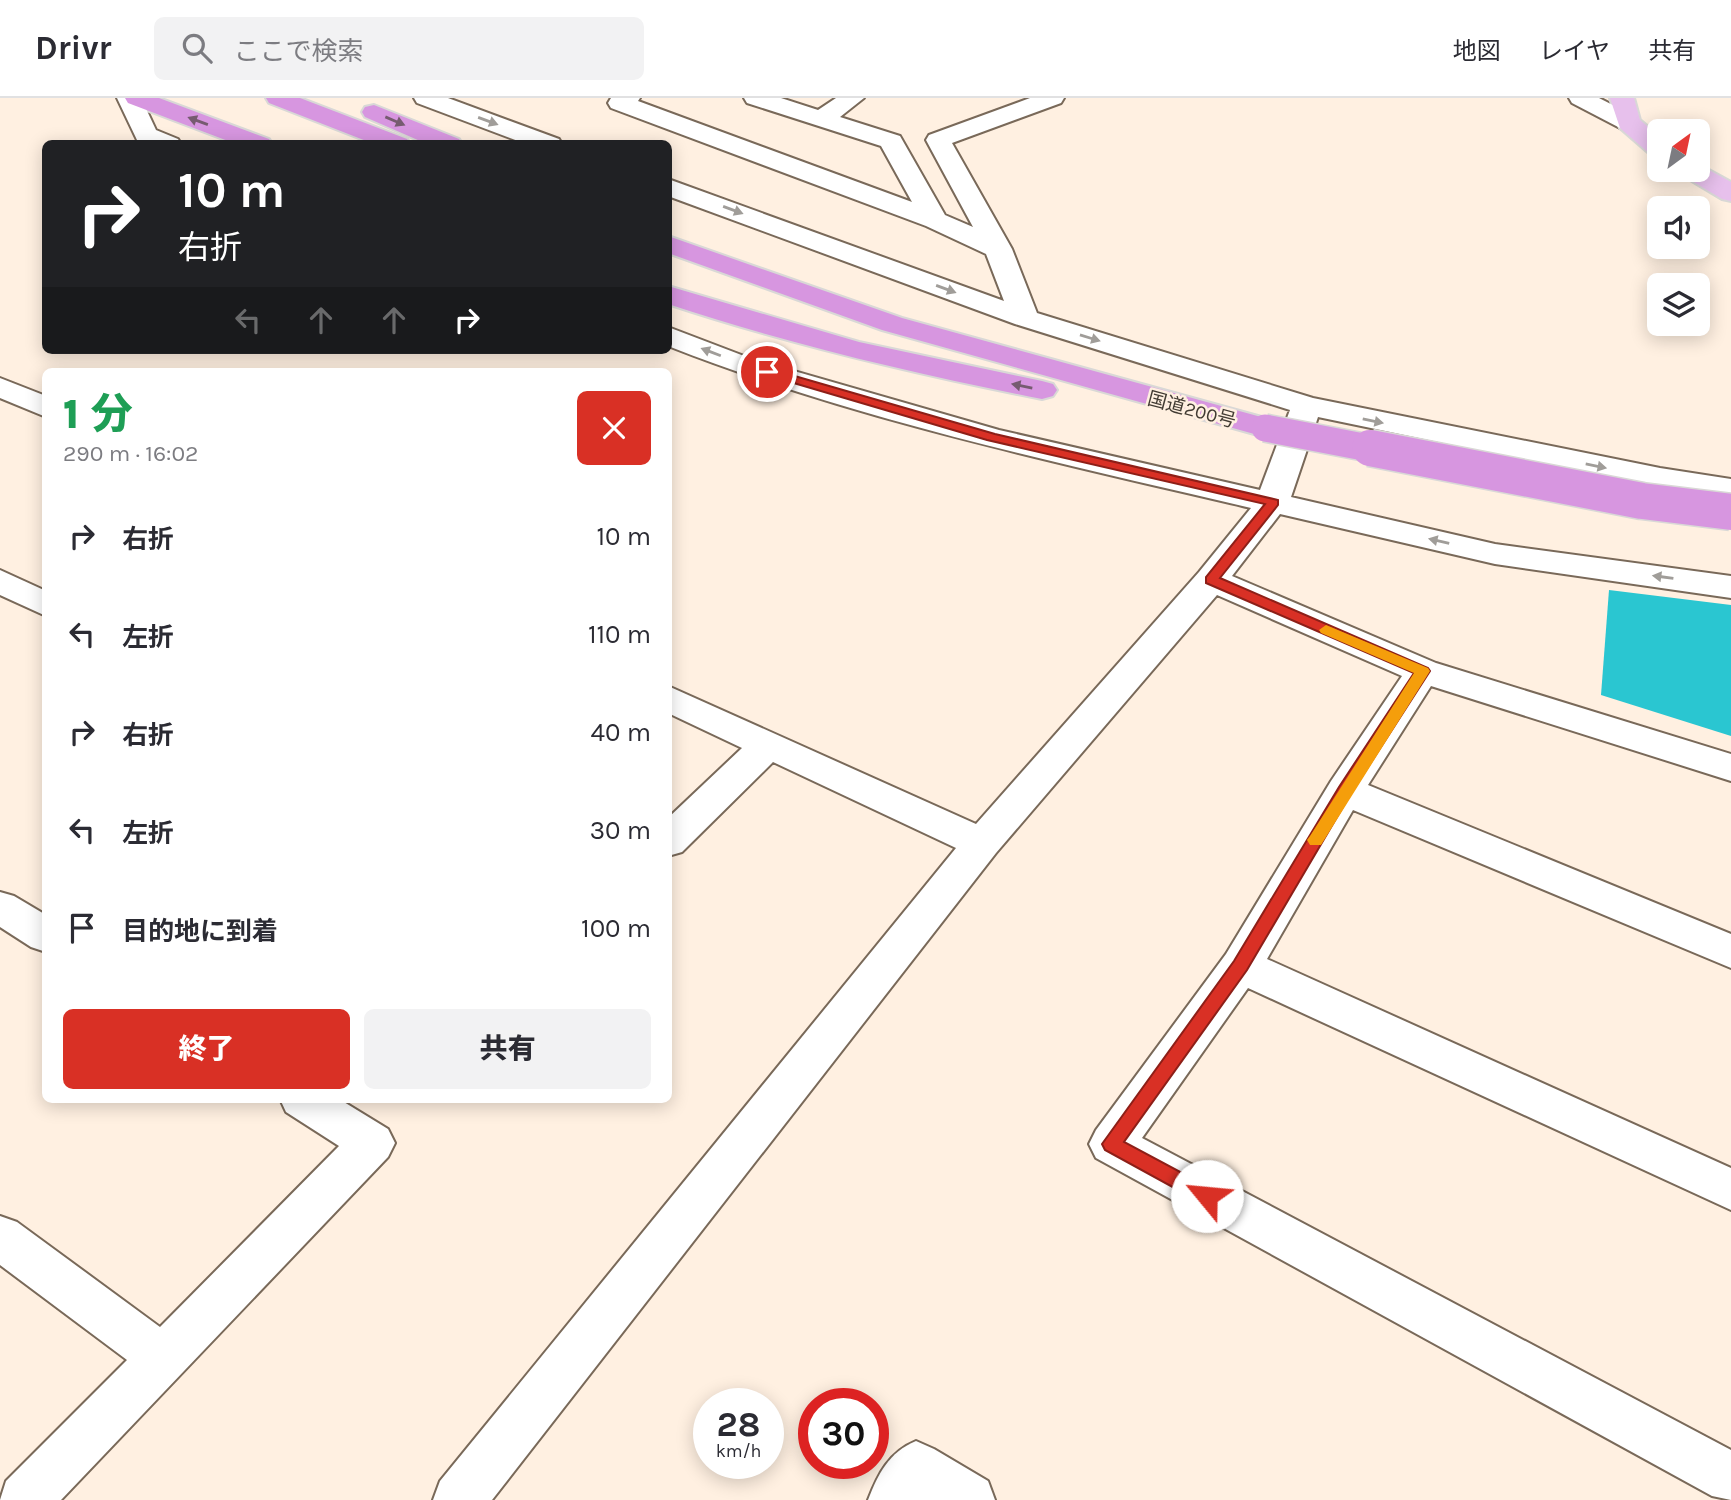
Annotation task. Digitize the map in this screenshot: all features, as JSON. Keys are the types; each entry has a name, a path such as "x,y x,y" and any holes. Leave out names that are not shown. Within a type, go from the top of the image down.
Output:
{"highway":[{"path":"137,98 249,140"},
{"path":"278,98 388,140"},
{"path":"340,98 440,140"},
{"path":"672,230 767,266 892,324"},
{"name":"国道200号","path":"672,245 892,324 1265,428 1642,501 1731,512"},
{"path":"672,295 789,333 923,367 1080,397 1186,408"}],"main road":[{"path":"1622,98 1629,123 1647,139"},
{"path":"1710,180 1731,192"}],"street":[{"path":"129,98 146,135 159,140"},
{"path":"426,98 539,140"},
{"path":"628,98 620,103 935,220 998,249"},
{"path":"756,98 891,141 935,220"},
{"path":"820,119 852,98"},
{"path":"1025,318 998,249 938,140 1052,98"},
{"path":"1581,98 1629,123"},
{"path":"672,188 1025,318 1307,406 1618,470 1731,489"},
{"path":"672,338 742,365 992,438 1495,554 1731,587"},
{"path":"0,387 37,404"},
{"path":"0,417 37,404"},
{"path":"459,1500 982,843 1211,580 1273,502 1282,470 1307,406"},
{"path":"1211,580 1423,671 1731,768"},
{"path":"0,581 42,603"},
{"path":"1423,671 1345,791 1241,965 1112,1144 1731,1478"},
{"path":"672,700 982,843"},
{"path":"672,838 768,745"},
{"path":"1345,791 1731,951"},
{"path":"0,907 42,933"},
{"path":"1241,965 1731,1190"},
{"path":"25,1500 372,1143 308,1103"},
{"path":"0,1237 163,1358"},
{"path":"894,1500 916,1467 969,1500"}],"water":[{"path":"1609,590 1731,605 1731,736 1601,695"}],"slow traffic":[{"path":"1316,840 1423,671 1326,630"}],"route":[{"path":"767,372 992,438 1273,502 1211,580 1423,671 1345,791 1241,965 1112,1144 1207,1196"}]}
